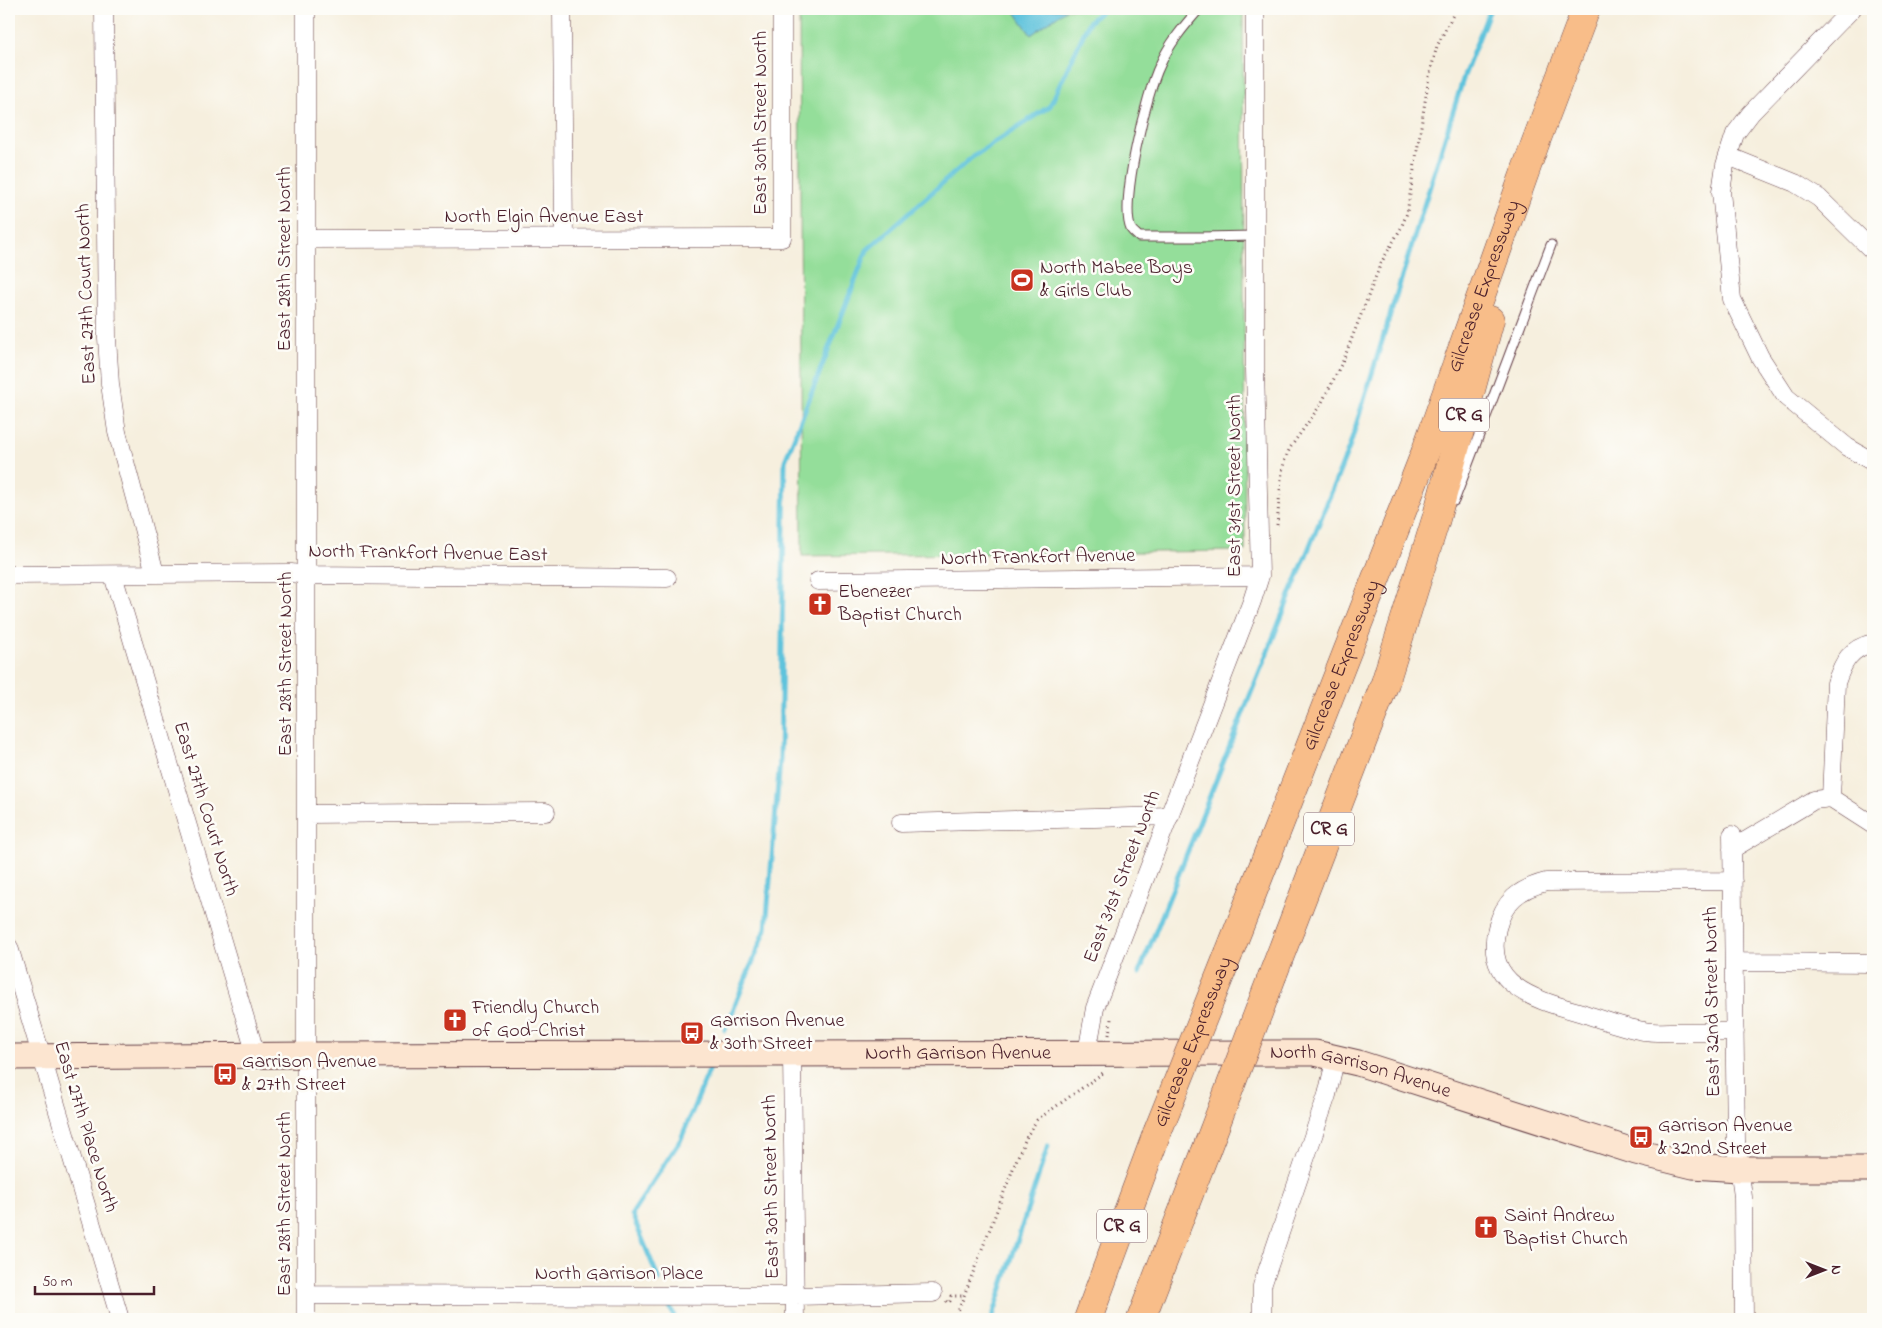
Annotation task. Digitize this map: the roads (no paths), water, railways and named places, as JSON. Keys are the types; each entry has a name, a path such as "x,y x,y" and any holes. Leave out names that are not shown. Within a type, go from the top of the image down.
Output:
{"highway":[{"name":"Gilcrease Expressway","path":"1088,1319 1157,1133 1425,453 1535,144 1586,9"},
{"name":"CR G","path":"1141,1319 1385,683 1436,519 1516,228 1535,144"}],"street":[{"name":"East 27th Court North","path":"104,9 107,338 110,384 116,432 155,573"},
{"name":"East 28th Street North","path":"306,9 306,1319"},
{"path":"562,9 564,238"},
{"name":"East 30th Street North","path":"782,9 782,238"},
{"name":"East 31st Street North","path":"1087,1053 1095,1008 1170,816 1260,576 1254,236 1255,9"},
{"path":"1852,9 1751,113 1735,134 1725,165 1721,192 1732,299 1760,357 1786,397 1846,447 1873,462"},
{"path":"1728,156 1795,183 1819,198 1873,251"},
{"name":"North Elgin Avenue East","path":"306,239 782,238"},
{"name":"North Frankfort Avenue East","path":"9,575 290,573 307,575 667,578"},
{"name":"East 27th Court North","path":"113,575 256,1055"},
{"name":"North Frankfort Avenue","path":"818,581 1260,576"},
{"path":"1873,643 1856,649 1841,669 1836,683 1831,798 1873,825"},
{"name":"East 32nd Street North","path":"1744,1319 1743,1197 1736,1141 1732,842 1814,800 1831,798"},
{"path":"307,814 546,812"},
{"path":"901,823 1170,816"},
{"path":"1733,881 1546,882 1530,886 1507,904 1501,914 1495,938 1495,951 1500,967 1508,981 1536,1000 1645,1032 1735,1032"},
{"name":"East 27th Place North","path":"9,947 120,1319"},
{"path":"1734,962 1873,963"},
{"name":"East 30th Street North","path":"792,1053 795,1319"},
{"name":"North Garrison Avenue","path":"9,1057 307,1054 1315,1053 1358,1063 1666,1160 1693,1166 1740,1169 1873,1169"},
{"path":"1262,1319 1262,1286 1327,1095 1336,1058"},
{"name":"North Garrison Place","path":"306,1295 795,1296 933,1293"}],"lane":[{"path":"1199,9 1179,31 1159,65 1147,104 1133,164 1129,220 1132,231 1139,236 1254,236"},
{"path":"1452,506 1551,246"},
{"path":"1385,683 1441,534"}],"water":[{"path":"1013,9 1067,9 1031,35"}],"waterway":[{"path":"725,1030 766,929 780,760 785,461 867,250 971,158 1050,106 1089,22 1103,9"},
{"path":"1139,973 1349,448 1464,76 1490,9"},
{"path":"659,1280 632,1214 681,1139 710,1068"},
{"path":"992,1319 1048,1146"},
{"path":"670,1306 675,1319"}],"place":[{"name":"North Mabee Boys & Girls Club","path":"1022,280"},
{"name":"Ebenezer Baptist Church","path":"820,604"},
{"name":"Friendly Church of God-Christ","path":"455,1020"},
{"name":"Garrison Avenue & 30th Street","path":"692,1033"},
{"name":"Garrison Avenue & 27th Street","path":"225,1074"},
{"name":"Garrison Avenue & 32nd Street","path":"1641,1137"},
{"name":"Saint Andrew Baptist Church","path":"1486,1227"}]}
